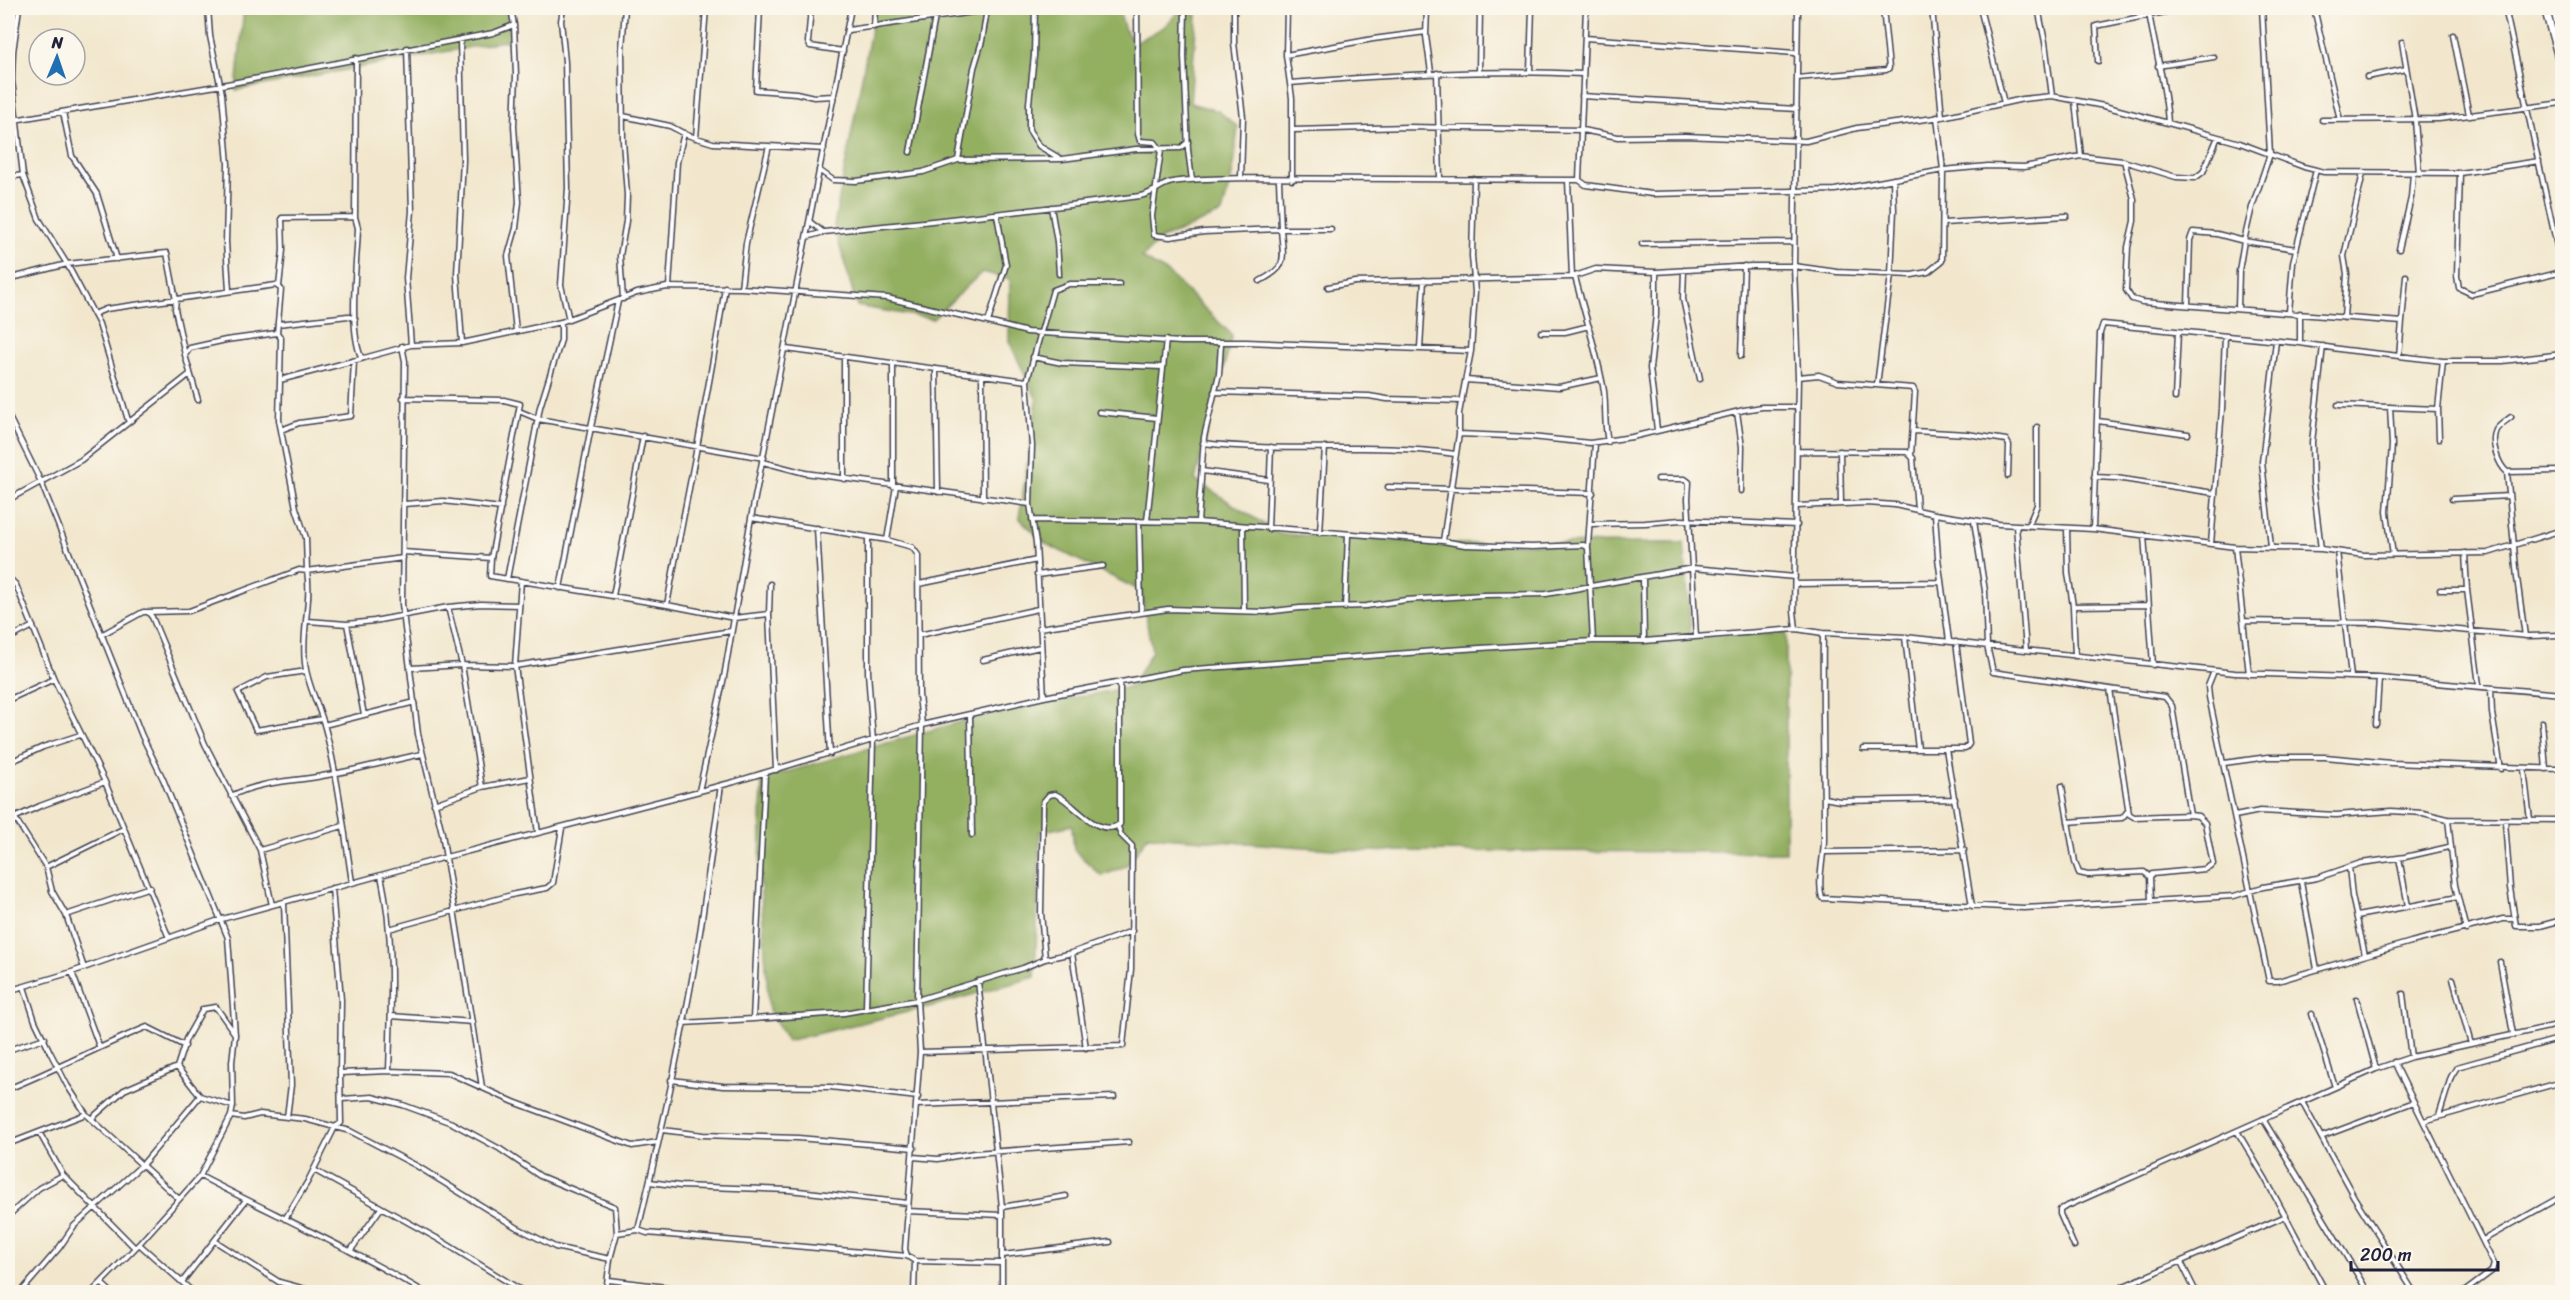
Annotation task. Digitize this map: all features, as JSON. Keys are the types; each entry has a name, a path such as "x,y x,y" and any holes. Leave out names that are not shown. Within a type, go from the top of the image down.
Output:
{"highway":[{"path":"2545,8 2562,69"},
{"path":"2554,8 2561,28 2562,40"}],"street":[{"path":"19,8 10,66 23,175 39,219 68,264 94,314 128,420"},
{"path":"208,8 210,36 222,94 228,164 226,242 229,290"},
{"path":"511,8 514,25 516,83 514,126 519,202 516,228 508,256 516,331"},
{"path":"563,8 561,21 565,62 568,188 561,285 569,320"},
{"path":"560,588 591,427 621,300 620,256 626,221 627,195 622,49 625,8"},
{"path":"696,138 706,8"},
{"path":"760,8 756,90 796,93 814,97 834,96"},
{"path":"811,8 808,42 810,46 843,51"},
{"path":"699,791 852,8"},
{"path":"874,27 875,8"},
{"path":"955,8 955,14"},
{"path":"848,30 1001,8"},
{"path":"1035,8 1029,130 1040,146 1062,159"},
{"path":"1137,8 1138,139 1143,142 1155,142 1161,150 1152,231 1158,236 1180,236 1204,232 1331,229"},
{"path":"1185,8 1184,56 1192,180"},
{"path":"1234,8 1237,76 1243,117 1241,178"},
{"path":"1287,8 1286,55 1293,130 1292,180"},
{"path":"1427,8 1426,32 1431,72"},
{"path":"1479,72 1480,8"},
{"path":"1530,71 1532,8"},
{"path":"1579,180 1586,8"},
{"path":"1796,629 1794,611 1798,377 1794,192 1797,140 1798,8"},
{"path":"1797,78 1886,70 1889,63 1883,8"},
{"path":"1932,8 1942,117"},
{"path":"1980,8 2004,103"},
{"path":"2038,8 2052,96"},
{"path":"2098,61 2096,26 2149,13 2185,8"},
{"path":"2238,308 2239,271 2244,241 2252,207 2270,154 2262,8"},
{"path":"2314,8 2340,120"},
{"path":"2460,172 2457,276 2459,288 2472,294 2562,271 2505,8"},
{"path":"958,160 987,9"},
{"path":"2149,13 2166,98 2168,123"},
{"path":"910,152 935,17"},
{"path":"8,18 18,20"},
{"path":"8,121 219,86 493,33 514,25"},
{"path":"1286,55 1426,32"},
{"path":"2453,35 2469,115"},
{"path":"1586,38 1796,53"},
{"path":"460,39 463,160 457,274 462,342"},
{"path":"2402,42 2415,120 2419,173"},
{"path":"407,48 412,211 406,278 411,345"},
{"path":"2158,66 2214,57"},
{"path":"356,58 356,217 358,228 355,319 357,347 361,357 364,358"},
{"path":"2367,77 2406,69"},
{"path":"1290,83 1431,72 1460,74 1530,71 1582,74"},
{"path":"1437,73 1440,178"},
{"path":"1582,96 1797,109"},
{"path":"1293,130 1439,128 1582,130 1618,137 1685,136 1806,141 1857,128 1942,117 2004,103 2052,96 2104,106 2218,137 2316,170 2363,173 2460,172 2539,160"},
{"path":"2075,102 2081,156"},
{"path":"2322,120 2415,120 2562,103"},
{"path":"63,112 72,156 97,194 117,259"},
{"path":"623,116 670,126 713,143 824,149"},
{"path":"1328,287 1354,282 1573,277 1596,269 1656,272 1744,266 1794,266 1912,275 1928,272 1942,261 1943,170 1937,117"},
{"path":"669,287 676,162 684,133"},
{"path":"807,237 824,232 997,215 1155,192 1164,184 1192,180 1440,178 1579,180 1590,185 1652,194 1794,192 1840,189 1943,170 1988,166 2024,167 2081,156 2123,161 2176,177 2195,178 2203,172 2218,137"},
{"path":"819,170 833,180 856,181 923,172 958,160 1062,159 1136,149 1182,148 1188,142"},
{"path":"741,288 746,243 769,146"},
{"path":"2123,161 2134,210 2128,247 2127,293 2132,299 2142,302 2402,322"},
{"path":"2289,312 2296,249 2316,170"},
{"path":"2344,318 2346,274 2344,256 2363,173"},
{"path":"2399,249 2413,173"},
{"path":"8,177 23,175"},
{"path":"1443,541 1459,434 1459,412 1471,351 1475,279 1472,256 1474,179"},
{"path":"1260,281 1277,272 1281,267 1280,180"},
{"path":"1568,180 1573,277 1601,378 1608,442"},
{"path":"1876,385 1891,274 1893,180"},
{"path":"1051,207 1057,242 1059,274"},
{"path":"988,322 1006,265 997,215"},
{"path":"1942,223 2067,216"},
{"path":"352,882 335,774 324,724 306,671 304,643 308,621 306,538 296,508 281,430 281,338 277,333 283,250 282,218 356,217"},
{"path":"810,222 824,232"},
{"path":"2188,304 2190,240 2193,232 2217,234 2244,241 2296,249"},
{"path":"1642,244 1794,242"},
{"path":"8,279 68,264 167,253 176,300 175,309 198,400"},
{"path":"1741,356 1744,266"},
{"path":"1684,270 1683,299 1700,379"},
{"path":"1656,272 1656,315 1650,369 1657,430"},
{"path":"2399,356 2406,276"},
{"path":"1420,348 1424,280"},
{"path":"1044,697 1037,560 1030,504 1031,417 1028,381 1050,296 1056,287 1069,284 1119,284"},
{"path":"94,314 106,309 229,290 279,286"},
{"path":"280,380 402,346 462,342 561,322 637,293 669,287 725,287 897,299 1015,330 1040,333 1221,344 1246,342 1471,351"},
{"path":"667,605 714,359 725,287"},
{"path":"2300,313 2300,343"},
{"path":"278,324 348,316 355,319"},
{"path":"507,579 538,419 561,340 561,322"},
{"path":"2093,530 2100,333 2103,324 2300,343 2443,361 2503,361 2562,354"},
{"path":"1541,332 1565,332 1588,326"},
{"path":"2175,398 2178,332"},
{"path":"185,355 190,348 277,333"},
{"path":"2211,544 2222,409 2225,336"},
{"path":"1147,521 1166,340"},
{"path":"2271,547 2262,462 2276,341"},
{"path":"1198,522 1203,443 1219,374 1221,344"},
{"path":"402,346 405,361 401,574 403,615 422,754 446,857 482,1087"},
{"path":"2321,549 2313,483 2312,442 2324,346"},
{"path":"786,349 1028,381"},
{"path":"844,357 844,479"},
{"path":"1033,357 1062,363 1162,367"},
{"path":"281,430 298,423 351,416 354,361"},
{"path":"2439,439 2438,409 2443,361"},
{"path":"887,540 895,486 893,364"},
{"path":"936,370 938,492"},
{"path":"8,500 81,460 128,420 190,374"},
{"path":"982,375 983,498"},
{"path":"1798,377 1819,375 1838,382 1913,388 1915,392 1914,431 1911,455 1917,509"},
{"path":"1466,380 1559,387 1601,378"},
{"path":"1214,392 1462,401"},
{"path":"404,398 516,401 520,404 491,558 490,576 734,618 769,614"},
{"path":"2338,405 2438,409"},
{"path":"1459,434 1531,437 1554,441 1608,442 1761,407 1796,407"},
{"path":"2390,408 2392,445 2387,512 2393,555"},
{"path":"519,411 538,419 696,445 764,460 805,473 1030,504"},
{"path":"1099,412 1157,418"},
{"path":"1737,412 1742,447 1742,491"},
{"path":"8,415 41,482 142,736 163,779 228,938 236,1035 232,1062 233,1106 231,1116 200,1176 92,1293"},
{"path":"2511,417 2496,428 2493,439 2500,462 2507,472 2513,544 2525,636"},
{"path":"2098,421 2188,434"},
{"path":"2028,526 2037,505 2037,427"},
{"path":"1914,431 1967,434 2006,440 2009,445 2008,476"},
{"path":"614,596 643,436"},
{"path":"1203,443 1232,447 1413,449 1455,454"},
{"path":"1593,641 1588,546 1595,443"},
{"path":"1268,529 1271,447"},
{"path":"1320,533 1325,447"},
{"path":"1797,451 1900,451 1911,455"},
{"path":"1840,451 1841,504"},
{"path":"1202,471 1269,480"},
{"path":"2507,472 2562,471"},
{"path":"2094,477 2116,478 2214,493"},
{"path":"1658,479 1688,479 1696,637"},
{"path":"1388,487 1593,493"},
{"path":"2452,499 2509,496"},
{"path":"404,504 443,501 501,508"},
{"path":"1797,506 1895,505 1974,521 2016,526 2144,535 2235,548 2321,549 2364,555 2488,553 2562,530"},
{"path":"1935,514 1949,641"},
{"path":"751,518 887,540 906,544 916,550 919,584 919,694 922,725 917,1000 920,1052 905,1249 908,1256 915,1262 1002,1263"},
{"path":"1032,520 1198,522 1443,541 1465,545 1588,546"},
{"path":"1590,524 1690,520 1797,525"},
{"path":"1139,521 1141,611"},
{"path":"1974,521 1985,591 1987,646 1993,672 2001,675 2158,696 2170,701 2190,815"},
{"path":"2016,526 2026,650"},
{"path":"1243,527 1244,611"},
{"path":"817,528 830,754"},
{"path":"2067,528 2074,656"},
{"path":"1345,608 1348,535"},
{"path":"2144,535 2153,665"},
{"path":"866,1009 873,741 869,684 867,537"},
{"path":"2235,548 2249,674"},
{"path":"2337,551 2351,677"},
{"path":"2465,553 2467,590 2479,685"},
{"path":"101,636 143,612 189,611 299,570 307,571 403,555 491,558"},
{"path":"919,584 1037,560"},
{"path":"1037,575 1103,566"},
{"path":"1039,628 1141,611 1168,609 1244,611 1345,608 1483,595 1546,594 1693,568 1795,577"},
{"path":"1643,577 1644,641"},
{"path":"8,579 16,585 54,679 105,783 150,887 169,938"},
{"path":"521,581 515,666 538,833"},
{"path":"1795,584 1941,582"},
{"path":"770,584 769,614 776,770"},
{"path":"2440,590 2467,590"},
{"path":"308,621 347,624 448,607 482,604 519,605"},
{"path":"2073,606 2149,605"},
{"path":"448,607 462,665 482,787"},
{"path":"919,635 1038,609"},
{"path":"148,612 205,744 260,850 272,905"},
{"path":"2243,621 2346,623 2525,636 2562,635"},
{"path":"347,624 364,715"},
{"path":"8,639 33,626"},
{"path":"8,984 8,991 24,987 222,919 352,882 776,770 922,725 1044,697 1184,670 1593,641 1644,641 1796,629 1823,633 1949,641 2249,674 2379,678 2562,694"},
{"path":"411,668 462,665 515,666 732,631"},
{"path":"1823,633 1824,852 1821,891 1824,900 2024,908 2234,896 2301,882 2361,862 2399,858 2449,847"},
{"path":"1905,637 1918,749"},
{"path":"1863,749 1946,749 1965,748 1969,744 1956,642"},
{"path":"983,660 1040,647"},
{"path":"306,671 267,677 238,693 255,730 322,719"},
{"path":"2214,671 2208,691 2270,981 2278,981 2411,942 2503,919 2515,919"},
{"path":"2376,724 2379,678"},
{"path":"8,700 54,679"},
{"path":"920,1052 1123,1046 1131,969 1132,846 1121,835 1118,827 1121,775 1120,682"},
{"path":"2491,688 2492,713 2501,769"},
{"path":"2110,689 2128,812 2134,817 2198,816 2205,823 2213,864 2205,869 2156,872 2150,877"},
{"path":"324,724 415,702"},
{"path":"970,714 972,835"},
{"path":"2542,722 2546,770"},
{"path":"8,763 43,747 80,735"},
{"path":"1946,749 1972,906"},
{"path":"231,796 248,788 274,781 335,774 422,754"},
{"path":"2224,763 2268,757 2325,757 2391,763 2562,770"},
{"path":"2524,769 2530,820"},
{"path":"753,1019 765,773"},
{"path":"434,804 482,787 530,778"},
{"path":"14,818 40,806 105,783"},
{"path":"638,1230 662,1130 701,924 721,785"},
{"path":"2062,786 2075,862 2079,873 2088,875 2144,872 2150,877 2151,901"},
{"path":"1044,959 1041,913 1045,798 1055,794 1094,823 1101,826 1118,827"},
{"path":"1824,798 1840,801 1955,799"},
{"path":"8,807 46,867 52,891 66,915 84,968"},
{"path":"2235,816 2260,811 2336,815 2391,811 2423,813 2448,819 2562,820"},
{"path":"2068,822 2122,818 2128,812"},
{"path":"2448,819 2449,847 2466,930"},
{"path":"2505,821 2510,888 2516,926 2562,920"},
{"path":"260,850 343,826"},
{"path":"389,929 514,894 547,888 552,883 561,828"},
{"path":"46,867 123,829"},
{"path":"1824,852 1964,850"},
{"path":"2399,858 2408,906"},
{"path":"2349,867 2365,956"},
{"path":"381,875 393,960 389,1071"},
{"path":"2301,882 2317,969"},
{"path":"66,915 150,887"},
{"path":"285,1219 314,1170 335,1127 341,1123 341,1000 332,888"},
{"path":"2357,916 2458,897"},
{"path":"284,903 291,1085 287,1117"},
{"path":"682,1023 866,1009 917,1000 1023,968 1044,959 1071,953 1132,931"},
{"path":"1071,953 1086,1048"},
{"path":"2500,962 2513,1035"},
{"path":"72,972 99,1046"},
{"path":"2452,979 2471,1044"},
{"path":"978,981 1002,1207 1002,1293"},
{"path":"24,987 35,1021 59,1069 86,1114 179,1199"},
{"path":"2403,994 2411,1057"},
{"path":"2357,999 2376,1068"},
{"path":"91,1119 124,1090 177,1067 186,1039 205,1008 216,1007 236,1035"},
{"path":"2312,1014 2335,1087"},
{"path":"391,1016 472,1022"},
{"path":"2074,1246 2060,1214 2061,1209 2376,1068 2411,1057 2561,1024 2562,1039 2457,1067 2451,1077 2439,1116"},
{"path":"8,1089 59,1069 99,1046 147,1027 185,1046"},
{"path":"8,1050 45,1038"},
{"path":"2394,1062 2483,1240 2494,1268 2464,1293"},
{"path":"177,1067 200,1096 233,1106"},
{"path":"340,1074 389,1071 449,1073 514,1102 632,1146 658,1142"},
{"path":"671,1080 723,1086 830,1087 918,1097"},
{"path":"2424,1121 2562,1082"},
{"path":"21,1293 59,1248 69,1231 143,1164 200,1096"},
{"path":"342,1099 372,1097 404,1105 452,1123 500,1149 540,1176 615,1207 617,1233 610,1259 606,1293"},
{"path":"917,1105 990,1100 1114,1097"},
{"path":"2302,1102 2354,1197 2413,1291 2407,1293"},
{"path":"2321,1137 2414,1102"},
{"path":"8,1144 86,1114"},
{"path":"231,1116 244,1118 260,1114 287,1117 350,1131 417,1166 516,1227 555,1247 610,1259"},
{"path":"2263,1119 2368,1293"},
{"path":"662,1130 703,1135 798,1138 914,1148"},
{"path":"2237,1131 2286,1216 2326,1293"},
{"path":"39,1132 63,1175 94,1209 135,1248"},
{"path":"913,1157 938,1159 974,1153 1129,1142"},
{"path":"314,1170 441,1240 524,1293"},
{"path":"8,1216 39,1188 63,1175"},
{"path":"200,1176 351,1250 424,1293"},
{"path":"650,1182 680,1186 789,1190 908,1203"},
{"path":"1002,1207 1066,1196"},
{"path":"2483,1240 2562,1196"},
{"path":"182,1282 246,1200"},
{"path":"351,1250 381,1208"},
{"path":"907,1211 1002,1215"},
{"path":"2110,1293 2286,1216"},
{"path":"617,1233 638,1230 646,1233 908,1256"},
{"path":"214,1241 279,1282 316,1293"},
{"path":"1003,1255 1110,1242"},
{"path":"139,1244 193,1293"},
{"path":"914,1293 915,1262"},
{"path":"2181,1262 2196,1293"},
{"path":"609,1280 698,1291 723,1290 745,1293"},
{"path":"101,1283 111,1293"}],"green space":[{"path":"244,8 507,8 510,40 236,90"},
{"path":"875,8 1118,8 1125,30 1135,43 1164,27 1180,10 1197,15 1190,103 1218,111 1238,127 1232,175 1222,213 1161,239 1142,258 1168,273 1232,335 1195,480 1279,534 1456,544 1684,543 1691,637 1786,632 1786,852 1361,851 1148,836 1126,866 1102,876 1074,850 1072,825 1040,832 1035,977 932,1006 787,1041 769,1010 760,878 762,779 987,714 1131,687 1152,651 1141,591 1046,544 1019,518 1037,400 1009,341 1010,279 982,272 933,319 857,306 834,226"}]}
